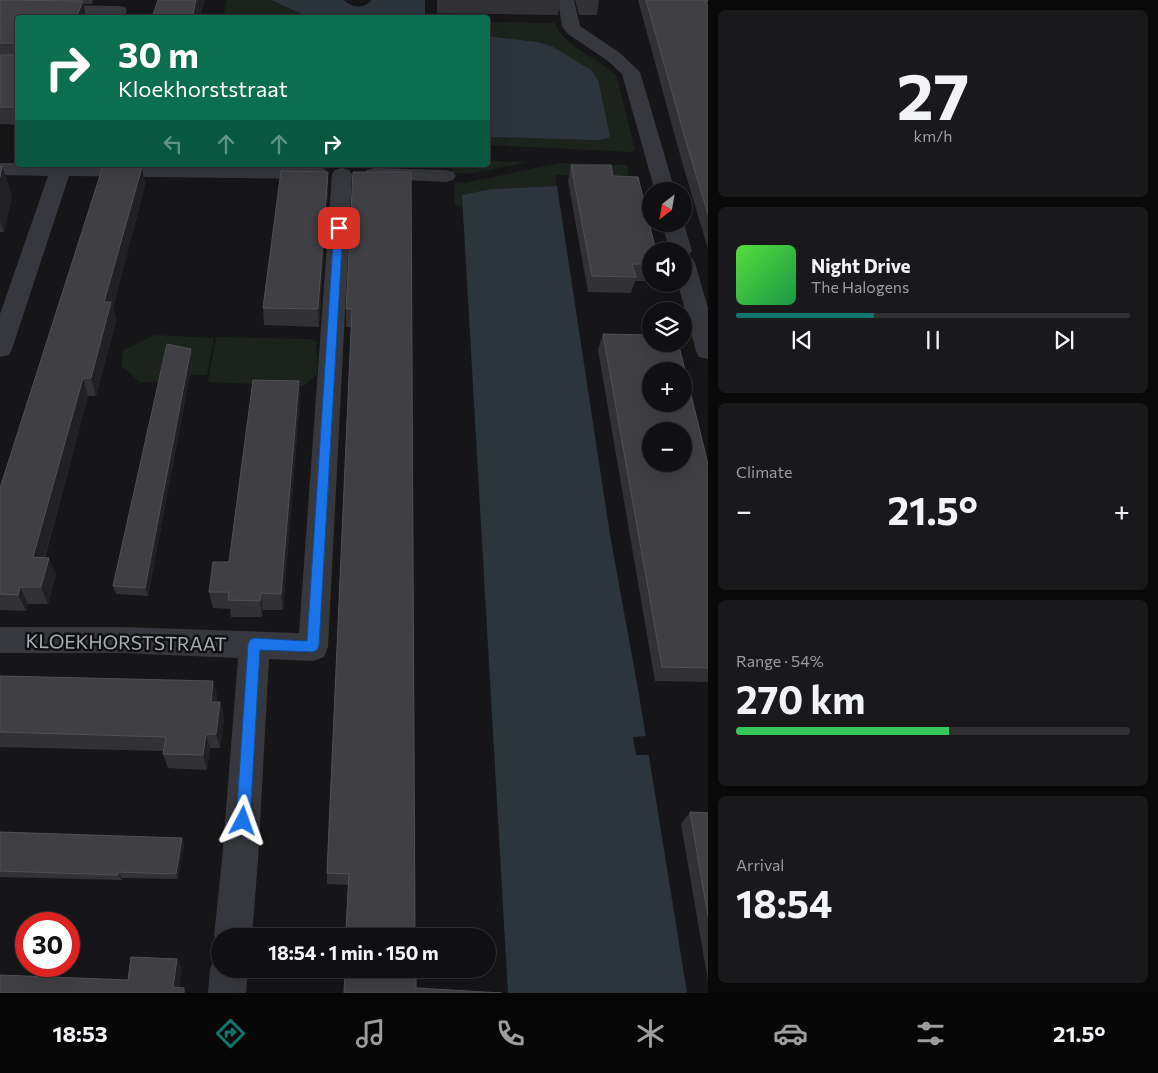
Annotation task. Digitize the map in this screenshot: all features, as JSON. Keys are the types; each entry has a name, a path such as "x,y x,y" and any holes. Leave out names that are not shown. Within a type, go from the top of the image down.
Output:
{"street":[{"path":"566,0 571,26 574,30 614,57 631,72 662,182"},
{"path":"0,9 120,10"},
{"path":"0,349 61,167"},
{"path":"0,169 61,167 446,176"},
{"name":"KLOEKHORSTSTRAAT","path":"0,640 122,640 313,646 342,174"},
{"path":"692,292 708,351"},
{"path":"234,928 254,644"},
{"path":"227,993 228,978"}],"shaded area":[{"path":"227,0 271,0 304,15 224,15"},
{"path":"271,0 344,0 350,5 362,6 372,0 425,0 425,15 304,15"},
{"path":"490,22 555,23 559,32 574,46 610,70 617,77 635,149 632,152 490,145 490,137 608,138 598,80 538,42 490,36"},
{"path":"490,36 538,42 553,47 591,70 598,80 610,136 598,140 490,137"},
{"path":"490,161 528,162 470,174 452,173 452,167 490,167"},
{"path":"560,163 627,165 629,177 555,175 557,186 491,189 463,195 463,206 455,205 454,182 464,183"},
{"path":"557,186 610,535 640,700 687,993 508,993 462,195 491,189"},
{"path":"154,335 214,338 207,375 189,375 188,382 140,382 121,366 124,350"},
{"path":"216,337 309,339 316,342 317,374 304,386 208,382"}],"pier":[{"path":"640,700 643,700 657,793 655,793 649,755 636,755 633,737 646,736"}],"building":[{"path":"0,0 83,1 77,15 15,15 15,43 0,43"},
{"path":"158,0 196,0 193,15 153,15"},
{"path":"646,0 708,0 705,1 708,7 708,214 687,145"},
{"path":"0,55 15,55 15,107 0,107"},
{"path":"571,165 611,165 613,176 638,177 642,193 642,232 651,232 654,242 642,242 642,264 632,264 636,277 592,276"},
{"path":"103,167 142,167 104,302 111,302 91,378 83,378 33,557 49,558 41,587 20,587 18,595 0,594 0,488"},
{"path":"281,171 328,172 318,309 263,308"},
{"path":"353,172 411,172 415,928 346,928 349,874 327,873 352,309 346,309"},
{"path":"603,334 642,335 642,352 680,352 683,362 642,362 642,412 692,412 692,399 708,464 708,668 662,667"},
{"path":"167,344 191,349 145,588 113,586"},
{"path":"253,380 299,381 281,594 261,593 260,601 228,600 229,592 209,592 213,562 229,562"},
{"path":"0,676 213,681 211,702 220,702 216,734 206,734 203,755 163,754 166,737 0,732"},
{"path":"690,812 708,813 708,916"},
{"path":"0,832 182,838 176,874 118,872 118,875 0,871"},
{"path":"131,957 177,959 173,987 184,988 184,993 0,993 0,975 128,980"},
{"path":"345,978 416,978 416,988 502,993 344,993"}],"route":[{"path":"243,821 254,644 313,646 339,228"}]}
